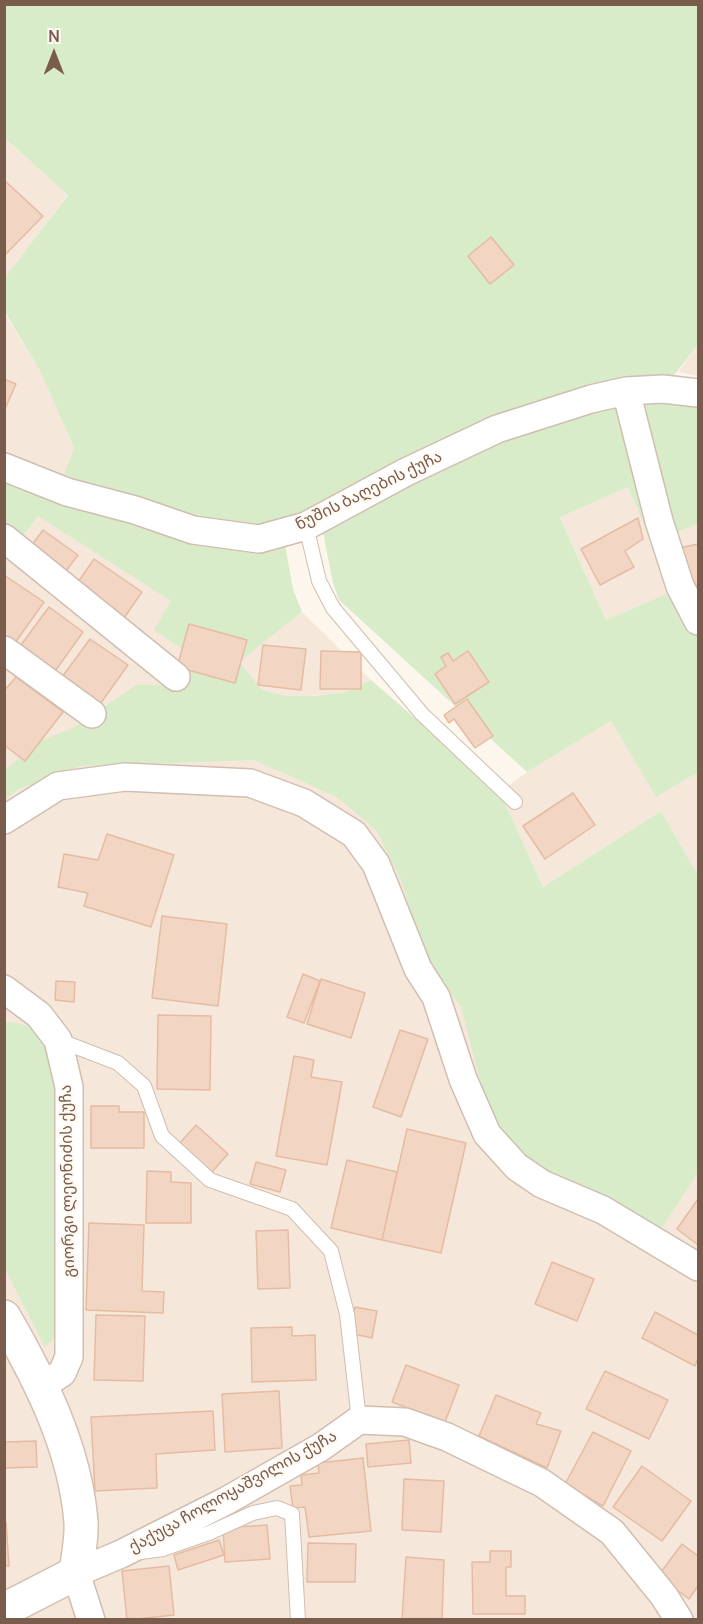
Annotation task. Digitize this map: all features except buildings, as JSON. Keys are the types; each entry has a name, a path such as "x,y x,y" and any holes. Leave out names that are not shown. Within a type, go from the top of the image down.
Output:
{"main road":[{"path":"4,1317 42,1386 61,1431 76,1491 81,1525 76,1573 4,1610"}],"street":[{"name":"ნუშის ბაღების ქუჩა","path":"4,467 67,492 135,510 193,530 259,539 306,526 406,472 497,429 591,399 626,392 663,389 699,393"},
{"path":"626,392 659,521 680,586 699,621"},
{"path":"4,538 176,677"},
{"path":"4,650 92,714"},
{"path":"4,820 58,786 125,777 250,783 304,803 354,834 376,864 418,969 436,997 463,1079 487,1134 517,1167 542,1184 603,1210 699,1266"},
{"name":"გიორგი ლეონიძის ქუჩა","path":"4,989 39,1015 58,1040 69,1087 69,1357 62,1373 42,1386"},
{"path":"359,1420 405,1422 447,1437 542,1483 612,1532 664,1596 679,1620"},
{"name":"ქაქუცა ჩოლოყაშვილის ქუჩა","path":"76,1573 121,1554 226,1501 321,1447 359,1420"},
{"path":"76,1573 91,1620"}],"lane":[{"path":"306,526 319,581 333,608 422,714 515,802"},
{"path":"58,1040 118,1063 144,1086 162,1136 210,1180 292,1209 331,1251 347,1314 359,1420"},
{"path":"121,1554 163,1550 253,1513 277,1508 292,1514 298,1620"}],"shaded area":[{"path":"5,138 68,194 5,279"},
{"path":"4,312 40,371 74,448 65,474 255,648 302,612 371,680 346,692 309,696 698,1053 698,1619 5,1619"},
{"path":"698,345 698,376 678,372"},
{"path":"628,487 674,591 606,620 560,516"},
{"path":"698,524 698,601 671,535"},
{"path":"611,721 656,796 698,772 698,875 661,811 543,887 500,792 527,772"}],"green space":[{"path":"5,5 698,5 698,345 663,389 626,391 259,539 135,510 64,474 74,448 40,371 5,312 4,279 68,195 5,138"},
{"path":"651,398 698,402 698,524 671,535 636,403"},
{"path":"621,403 651,524 698,637 698,772 656,797 611,721 527,772 339,600 333,583 323,532 487,442","holes":["628,487 673,591 606,620 560,517"]},
{"path":"5,478 284,539 293,589 302,612 239,662 262,690 286,696 346,692 371,680 500,792 543,887 661,811 698,875 698,1172 662,1228 563,1180 544,1175 493,1129 461,1007 427,963 401,880 376,830 337,797 254,760 81,766 19,789 5,799 5,770 37,742 73,728 136,685 162,685 190,654 154,630 171,601 38,516 19,541 5,530"},
{"path":"11,1022 28,1026 43,1042 55,1083 58,1323 55,1338 45,1347 5,1269 4,1023"}]}
